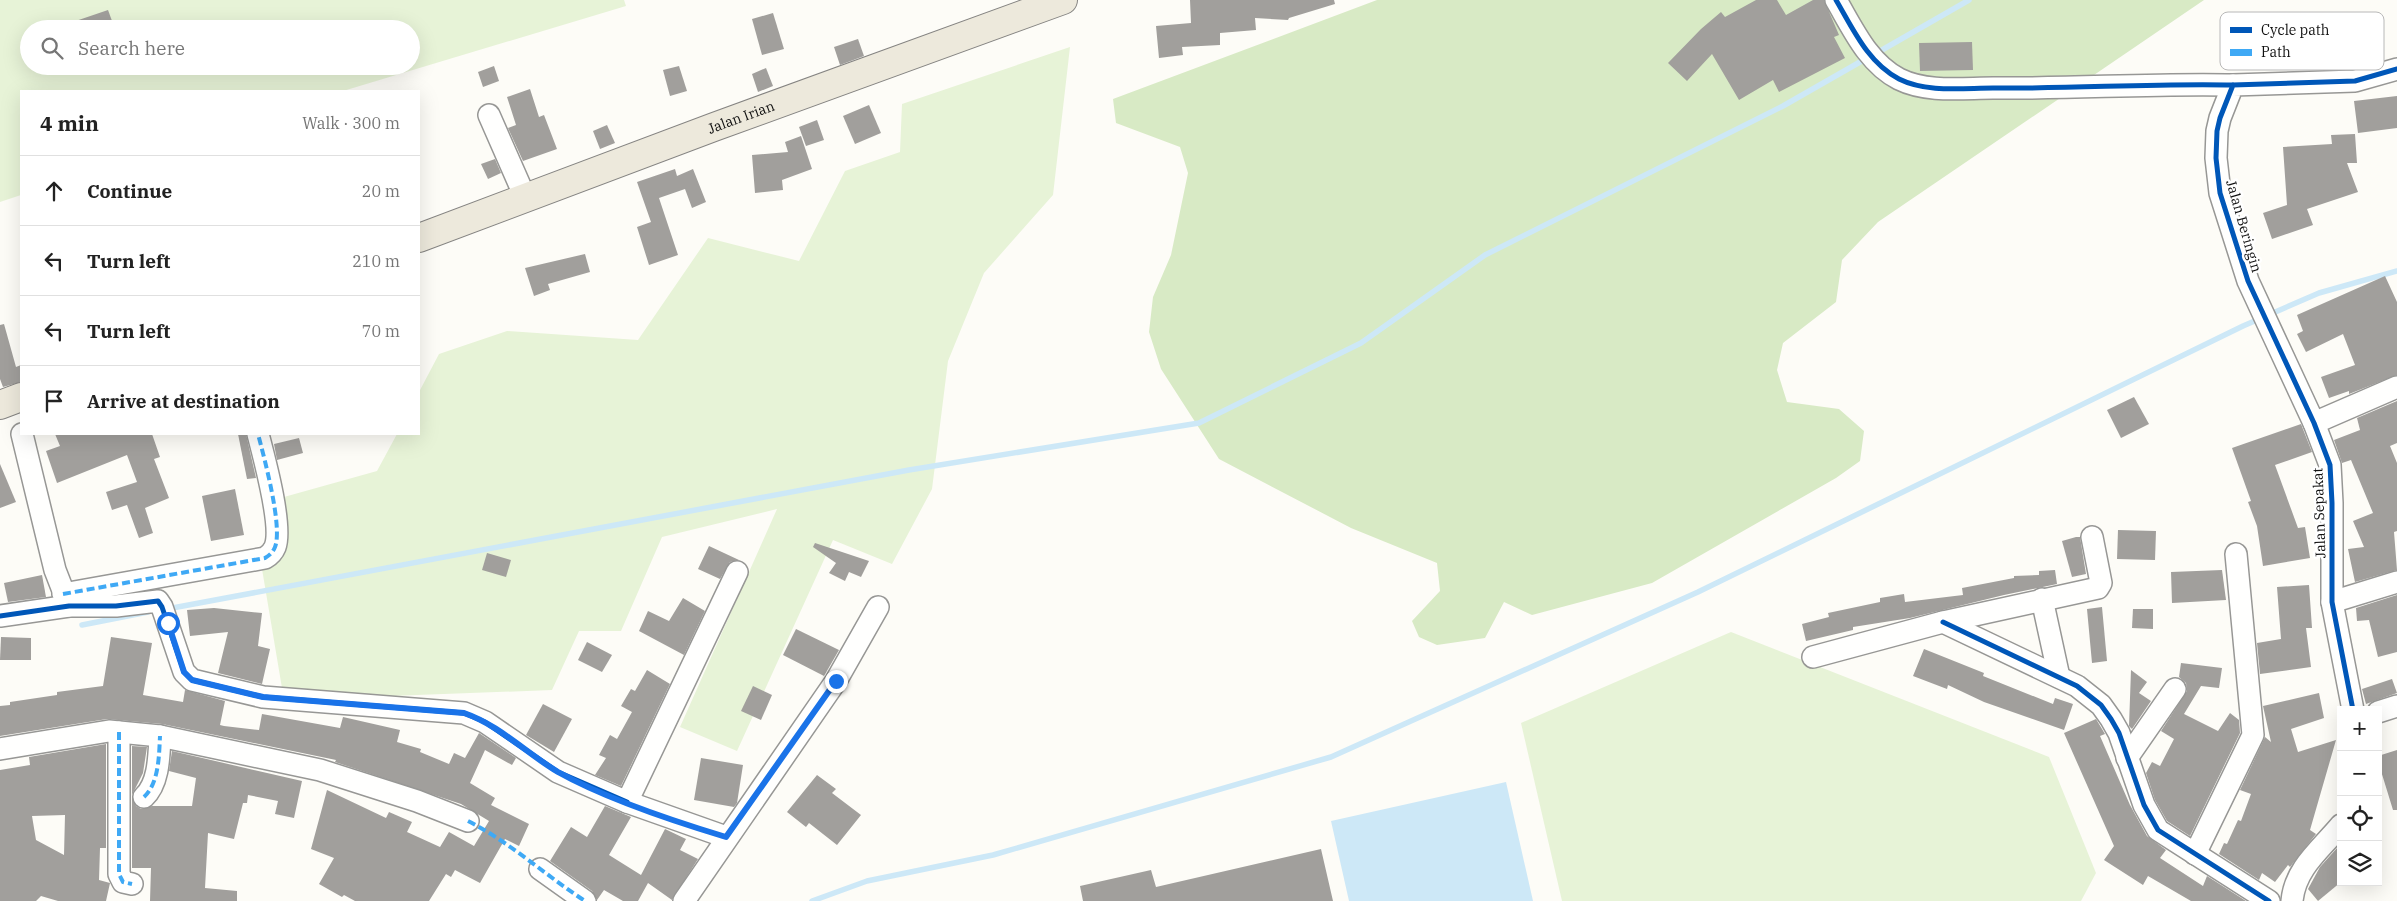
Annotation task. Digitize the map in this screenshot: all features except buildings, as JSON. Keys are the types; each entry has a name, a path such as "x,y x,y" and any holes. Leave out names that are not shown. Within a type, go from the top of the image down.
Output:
{"main road":[{"name":"Jalan Irian","path":"421,237 470,220 525,197 1063,0"}],"street":[{"path":"1836,0 1875,61 1900,80 1936,88 2040,89 2172,83 2233,85 2355,81 2397,69"},
{"name":"Jalan Beringin","path":"2233,85 2220,118 2216,158 2220,193 2248,281 2269,327"},
{"path":"489,116 525,197"},
{"name":"Jalan Sepakat","path":"2269,327 2314,423 2330,465 2332,482 2332,602 2352,706"},
{"path":"2314,423 2397,387"},
{"path":"12,401 20,426"},
{"path":"22,435 55,570 66,600"},
{"path":"0,616 66,600 265,558 271,554 276,538 273,496 258,435"},
{"path":"1812,657 1943,622 2100,587 2101,579 2092,537"},
{"path":"2195,854 2253,735 2236,554"},
{"path":"627,802 737,572"},
{"path":"2332,602 2397,582"},
{"path":"2042,599 2059,677"},
{"path":"66,600 116,606 155,600 159,602 184,672 192,680 263,697 464,713 485,722 558,772 627,802 726,837"},
{"path":"684,901 726,837 836,681 878,607"},
{"path":"1943,622 2077,686 2101,705 2119,733 2144,805 2154,825 2195,854 2269,901"},
{"path":"2128,758 2175,688"},
{"path":"2382,711 2397,706"},
{"path":"0,749 100,732 160,736 320,770 417,801 468,821"},
{"path":"120,732 119,874 123,882 132,884"},
{"path":"144,798 150,790 154,779 160,736"},
{"path":"2292,901 2296,882 2302,870 2337,830"},
{"path":"540,869 584,901"}],"green space":[{"path":"0,0 624,0 626,6 420,68 420,20 20,20 20,75 396,75 346,90 20,90 20,195 0,202"},
{"path":"1377,0 2204,0 1878,222 1842,260 1836,302 1783,343 1777,370 1787,402 1839,409 1864,431 1860,461 1836,478 1652,583 1532,615 1504,602 1485,638 1437,645 1419,637 1412,621 1440,591 1437,563 1351,528 1219,459 1161,369 1149,332 1153,297 1171,255 1188,173 1180,147 1116,123 1113,99"},
{"path":"1070,47 1053,195 984,273 948,361 932,489 892,564 833,540 737,751 680,727 777,509 662,537 621,631 579,631 552,690 284,700 262,569 284,497 377,471 396,435 420,435 420,390 439,354 507,331 638,340 708,238 799,261 845,171 900,152 902,104"},
{"path":"1731,632 2049,757 2096,873 2081,901 1562,901 1521,723"}],"water":[{"path":"1506,782 1533,901 1349,901 1331,821"}],"waterway":[{"path":"1875,54 1969,0"},
{"path":"167,609 909,470 1199,423 1361,343 1485,255 1783,106 1867,58"},
{"path":"812,901 867,881 993,855 1331,757 1698,592 2243,326 2319,293 2397,271"},
{"path":"82,625 148,612"}],"marked path":[{"path":"63,594 268,556 275,547 277,524 272,492 258,435"},
{"path":"119,732 119,874 123,882 132,884"},
{"path":"144,797 153,784 155,777 160,736"},
{"path":"468,821 499,839 585,901"}],"cycle path":[{"path":"1836,0 1855,34 1878,64 1899,79 1921,86 1957,89 2233,85"},
{"path":"2352,706 2332,602 2330,465 2314,423 2248,281 2220,193 2216,158 2217,131 2233,85 2355,81 2397,69"},
{"path":"0,616 69,606 116,606 158,601 162,607 184,672 192,680 263,697 464,713 485,722 558,772 627,802"},
{"path":"1943,622 2077,686 2101,705 2119,733 2144,805 2158,830 2269,901"}],"route":[{"path":"168,623 184,672 192,680 263,697 453,710 464,713 485,722 558,772 575,781 627,802 726,837 836,681"}]}
